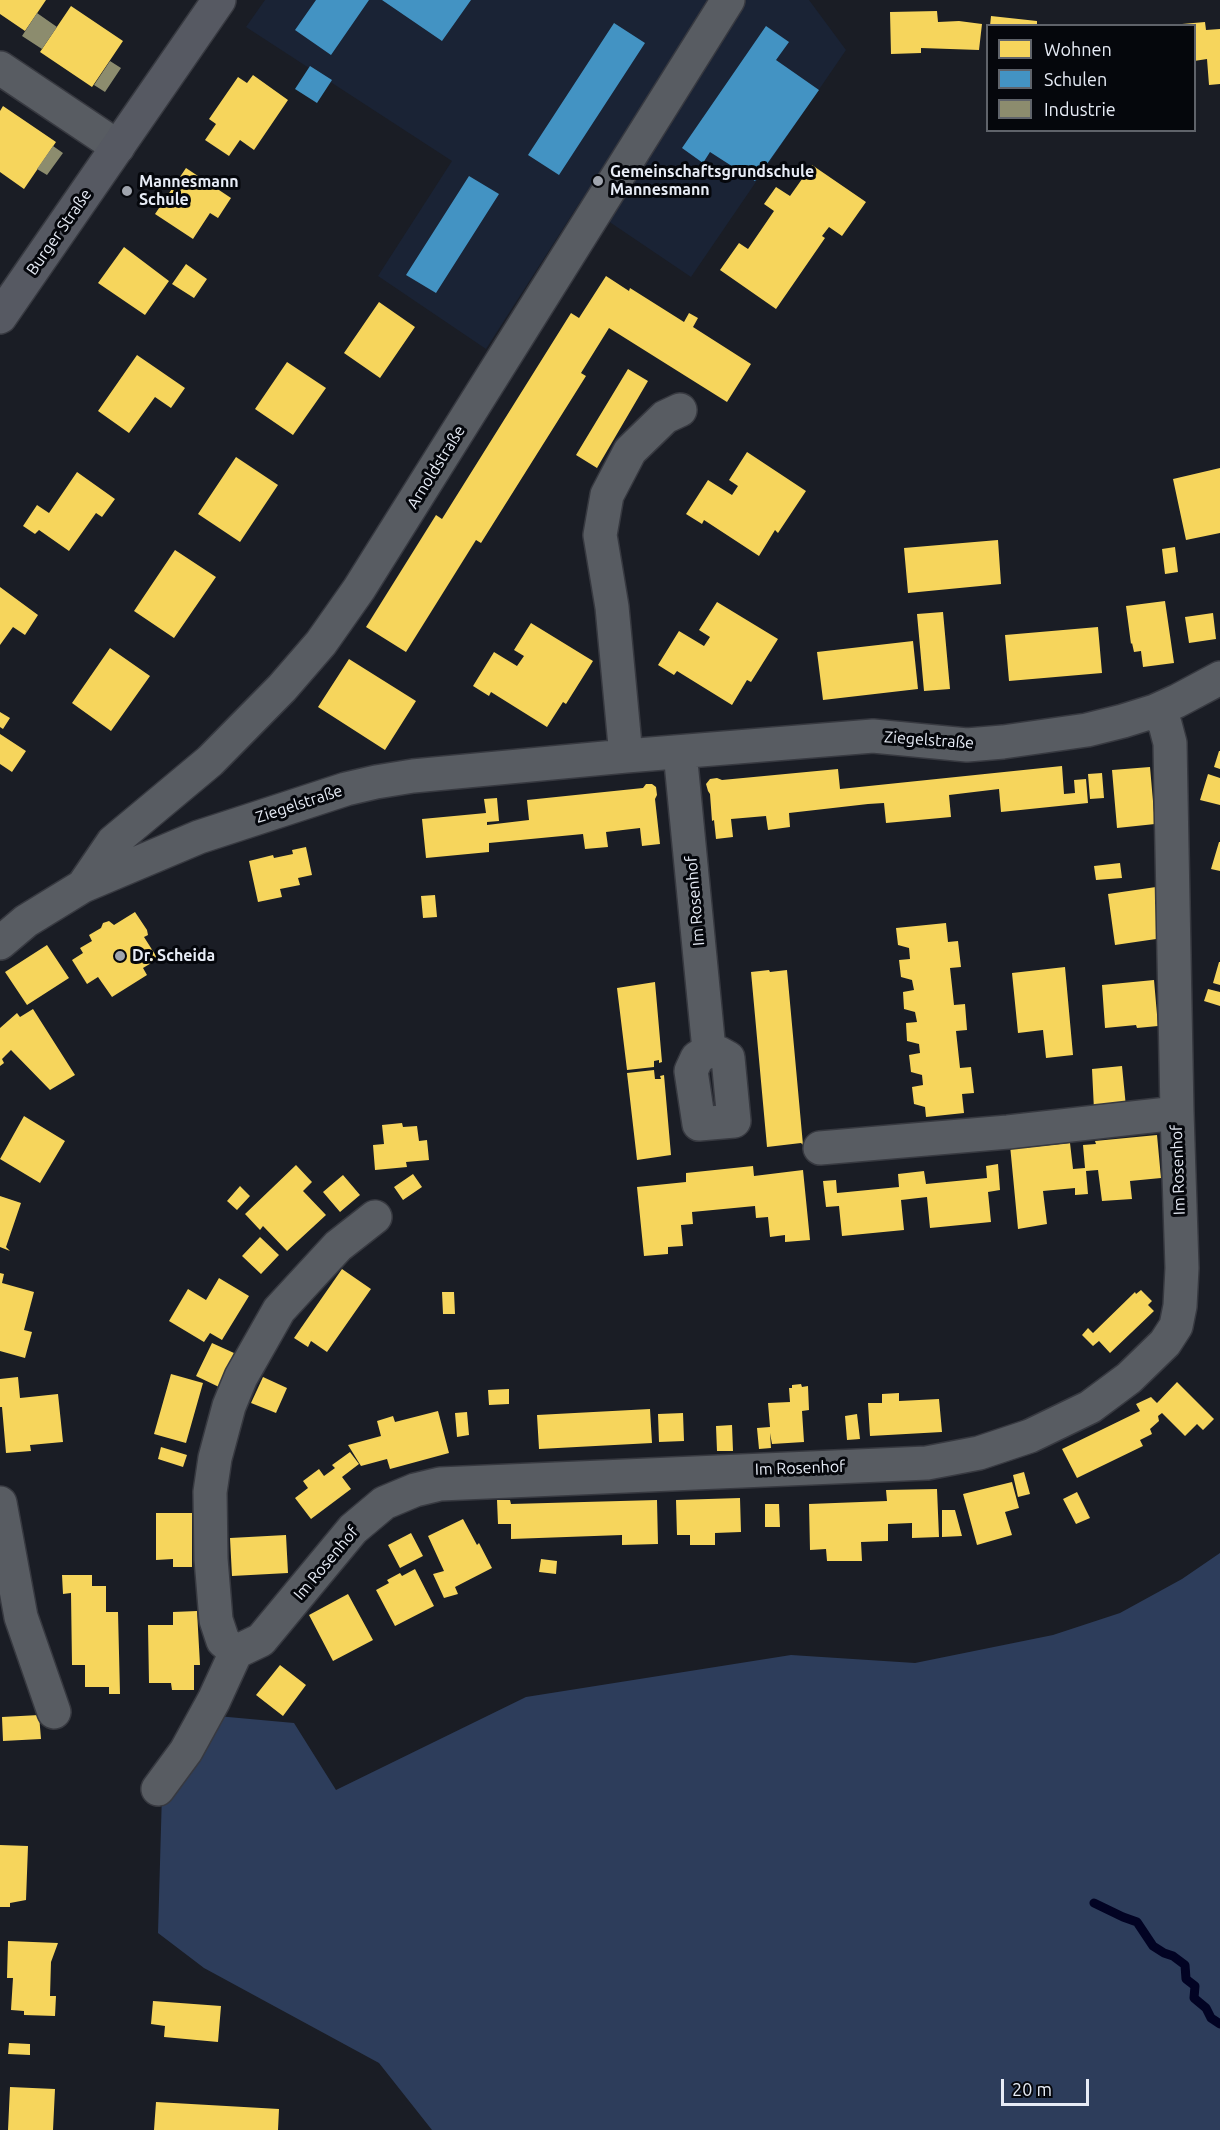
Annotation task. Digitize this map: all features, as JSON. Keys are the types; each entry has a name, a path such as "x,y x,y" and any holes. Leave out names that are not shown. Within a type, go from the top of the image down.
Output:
{"main road":[{"name":"Burger Straße","path":"0,317 219,0"}],"street":[{"name":"Arnoldstraße","path":"83,886 113,842 210,761 282,688 321,643 366,579 728,0"},
{"path":"0,68 118,147"},
{"path":"626,756 612,607 600,535 607,495 630,451 665,417 680,410"},
{"name":"Ziegelstraße","path":"0,943 26,921 83,886 199,837 346,789 413,776 873,736 967,745 1003,742 1088,730 1155,711 1220,678"},
{"name":"Im Rosenhof","path":"236,1652 261,1640 353,1529 372,1511 384,1503 415,1490 450,1484 927,1463 978,1453 1030,1436 1089,1407 1129,1378 1165,1343 1176,1326 1180,1306 1182,1268 1176,1113 1170,743 1165,724 1155,711"},
{"name":"Im Rosenhof","path":"680,752 709,1050"},
{"name":"Im Rosenhof","path":"820,1148 1008,1132 1176,1113"},
{"path":"158,1789 186,1751 214,1701 236,1652 223,1641 216,1620 211,1559 210,1492 217,1448 229,1406 241,1377 279,1310 338,1246 375,1217"},
{"path":"0,1503 21,1617 54,1712"}],"shaded area":[{"name":"Gemeinschaftsgrundschule Mannesmann","path":"265,0 809,0 846,50 691,277 580,202 486,349 378,276 452,161 246,27"},
{"path":"1220,1553 1220,2130 432,2130 379,2063 204,1968 158,1933 162,1793 217,1716 294,1723 336,1790 526,1697 791,1655 915,1663 1053,1635 1120,1613 1182,1579"}],"building: Wohnen":[{"path":"0,0 46,0 25,31 0,14"},
{"path":"71,6 123,41 92,87 40,52"},
{"path":"937,11 938,22 959,21 982,24 979,50 921,48 921,53 891,54 890,12"},
{"path":"991,16 1037,21 1037,24 990,24"},
{"path":"1205,22 1206,30 1220,29 1220,84 1209,85 1207,59 1196,61 1196,24 1182,24"},
{"path":"253,75 288,100 254,150 240,140 229,156 205,140 216,124 209,119 238,77 247,83"},
{"path":"3,106 56,142 24,189 0,172 0,111"},
{"path":"812,165 866,202 842,236 829,227 822,236 825,238 776,309 720,270 739,243 748,249 774,211 764,204 776,187 790,196"},
{"path":"186,168 231,198 218,218 210,213 193,239 155,214"},
{"path":"124,247 169,281 145,315 98,283"},
{"path":"186,264 207,279 194,298 172,284"},
{"path":"606,276 629,291 630,288 684,322 689,313 698,318 693,327 751,364 727,402 609,328 581,373 586,376 481,543 476,540 406,652 366,627 436,515 442,519 571,313 579,318"},
{"path":"379,302 415,327 380,378 344,353"},
{"path":"137,355 185,388 171,408 155,397 129,433 98,411"},
{"path":"287,362 326,388 293,435 255,409"},
{"path":"628,369 648,381 597,468 576,455"},
{"path":"747,452 806,491 778,533 775,530 759,556 704,520 702,524 686,514 708,480 732,495 738,486 729,480"},
{"path":"236,457 278,485 240,542 198,514"},
{"path":"1220,468 1220,533 1186,540 1173,479"},
{"path":"77,472 115,499 102,517 96,513 69,551 39,530 35,534 23,526 37,505 49,513"},
{"path":"998,540 1001,584 908,593 904,548"},
{"path":"1175,547 1178,572 1165,574 1162,549"},
{"path":"175,550 216,577 174,638 134,611"},
{"path":"0,587 38,615 25,635 13,627 0,645"},
{"path":"1165,601 1174,663 1143,667 1141,651 1134,652 1131,644 1126,606"},
{"path":"717,602 778,639 751,682 747,680 732,705 677,671 674,675 658,665 679,631 704,646 710,637 699,630"},
{"path":"943,612 950,689 924,691 917,614"},
{"path":"1213,613 1216,639 1189,643 1185,617"},
{"path":"531,623 593,661 566,704 563,702 547,727 491,692 489,696 473,686 494,652 517,666 524,656 514,650"},
{"path":"1098,627 1102,673 1009,681 1005,635"},
{"path":"913,641 918,689 823,700 817,652"},
{"path":"110,648 150,676 111,731 72,703"},
{"path":"349,659 416,701 385,750 318,707"},
{"path":"0,712 10,718 3,729 0,727"},
{"path":"0,734 26,751 12,772 0,764"},
{"path":"1220,751 1220,769 1214,767"},
{"path":"1062,766 1064,794 1075,793 1074,780 1086,779 1088,803 1001,812 999,789 949,795 951,817 886,823 884,803 868,804 789,813 790,827 768,830 766,816 731,819 733,837 716,839 710,794 706,784 710,779 717,778 722,780 838,769 840,789"},
{"path":"1150,767 1155,824 1117,828 1112,770"},
{"path":"1102,773 1104,798 1090,799 1088,774"},
{"path":"1208,774 1220,778 1220,805 1200,800"},
{"path":"646,784 656,787 655,799 660,844 642,846 640,828 606,832 608,847 585,849 583,834 489,843 489,852 426,858 422,819 486,813 484,799 497,798 499,821 487,822 487,825 529,820 527,800 643,788"},
{"path":"1220,842 1220,871 1211,869"},
{"path":"306,847 312,875 298,878 300,885 280,889 282,897 258,902 249,861 273,855 274,858 293,854 292,850"},
{"path":"1120,863 1122,878 1096,880 1094,866"},
{"path":"1156,887 1163,938 1115,945 1108,894"},
{"path":"435,895 437,917 423,918 421,896"},
{"name":"Dr. Scheida","path":"135,912 147,930 148,935 144,937 158,959 143,968 147,975 112,997 98,977 87,984 72,960 83,953 80,948 92,941 89,935 101,928 103,923 109,921 114,925"},
{"path":"946,923 948,942 958,941 961,967 950,968 954,1005 965,1004 967,1030 956,1031 960,1068 971,1067 974,1093 962,1094 964,1113 926,1117 925,1107 914,1104 912,1087 923,1085 922,1075 911,1072 909,1055 920,1053 919,1044 907,1041 906,1023 917,1022 915,1012 904,1009 903,992 914,990 912,980 901,977 899,960 910,959 909,948 898,945 896,928"},
{"path":"47,945 69,978 27,1005 5,972"},
{"path":"1220,962 1220,985 1213,983"},
{"path":"1065,967 1073,1055 1046,1058 1043,1030 1018,1033 1012,973"},
{"path":"769,970 770,972 787,970 803,1145 801,1143 767,1147 751,972"},
{"path":"1154,980 1158,1026 1137,1028 1136,1025 1105,1028 1102,985"},
{"path":"655,982 662,1062 654,1061 654,1067 627,1070 617,988"},
{"path":"1208,989 1220,992 1220,1006 1204,1001"},
{"path":"33,1009 75,1075 50,1090 11,1050 2,1059 4,1063 0,1066 0,1028 17,1013 20,1017"},
{"path":"1122,1066 1126,1107 1094,1110 1092,1069"},
{"path":"654,1070 655,1079 661,1079 660,1076 664,1075 671,1155 637,1160 627,1073"},
{"path":"24,1116 65,1141 40,1183 0,1159"},
{"path":"402,1123 403,1127 417,1126 419,1141 427,1140 429,1160 406,1162 407,1167 375,1170 373,1145 384,1144 382,1125"},
{"path":"1157,1135 1161,1178 1130,1181 1132,1199 1102,1201 1098,1170 1086,1171 1088,1194 1075,1195 1075,1188 1043,1191 1047,1224 1018,1229 1010,1145 1021,1144 1022,1148 1070,1143 1073,1169 1085,1168 1083,1145 1096,1144 1095,1141"},
{"path":"998,1164 1000,1190 988,1192 991,1222 930,1228 927,1197 901,1200 904,1230 842,1236 839,1206 826,1207 823,1181 836,1180 837,1193 899,1187 898,1174 924,1171 926,1184 987,1178 986,1166"},
{"path":"296,1165 312,1182 303,1191 326,1215 287,1251 263,1226 260,1230 245,1214"},
{"path":"753,1166 754,1176 803,1170 810,1240 785,1242 785,1235 770,1237 768,1217 756,1218 755,1206 692,1212 693,1224 681,1225 683,1246 668,1247 668,1254 644,1256 637,1187 686,1182 686,1173"},
{"path":"413,1174 422,1187 403,1200 394,1187"},
{"path":"343,1175 360,1195 340,1212 323,1192"},
{"path":"240,1186 250,1196 237,1210 227,1201"},
{"path":"0,1196 21,1203 6,1247 10,1251 0,1247"},
{"path":"260,1237 279,1255 261,1274 242,1256"},
{"path":"342,1269 371,1289 327,1352 311,1341 308,1347 294,1338"},
{"path":"0,1273 4,1274 2,1283 34,1292 24,1330 32,1332 25,1358 0,1351"},
{"path":"219,1278 249,1296 222,1340 210,1333 204,1342 169,1321 188,1289 206,1300"},
{"path":"1141,1290 1152,1301 1148,1305 1154,1311 1110,1353 1099,1341 1093,1346 1082,1335 1088,1328 1093,1333 1135,1292 1136,1294"},
{"path":"442,1292 454,1292 455,1314 443,1314"},
{"path":"212,1343 234,1353 219,1387 196,1376"},
{"path":"171,1374 203,1383 186,1443 154,1434"},
{"path":"18,1377 20,1398 58,1394 63,1442 30,1445 31,1451 6,1453 2,1407 0,1407 0,1379"},
{"path":"263,1377 287,1388 276,1413 251,1403"},
{"path":"1177,1382 1214,1419 1203,1430 1197,1424 1185,1436 1162,1413 1158,1416 1159,1421 1150,1429 1152,1434 1140,1440 1143,1446 1077,1478 1062,1449 1140,1411 1136,1404 1151,1397 1157,1403"},
{"path":"801,1384 802,1387 808,1386 809,1410 802,1411 804,1442 772,1444 770,1433 771,1448 759,1449 757,1428 770,1427 768,1403 790,1402 789,1388 792,1388 792,1385"},
{"path":"509,1389 509,1404 489,1405 488,1390"},
{"path":"899,1393 899,1401 939,1399 942,1432 870,1436 868,1403 882,1403 882,1394"},
{"path":"650,1409 652,1443 539,1449 537,1415"},
{"path":"438,1411 449,1453 390,1469 387,1459 361,1466 348,1445 381,1436 377,1421 393,1416 395,1422"},
{"path":"467,1412 469,1435 457,1437 455,1413"},
{"path":"683,1413 684,1441 659,1442 658,1414"},
{"path":"857,1414 860,1439 847,1440 845,1416"},
{"path":"732,1425 733,1451 717,1451 716,1426"},
{"path":"161,1447 187,1455 183,1467 158,1459"},
{"path":"350,1452 359,1464 342,1477 351,1489 311,1519 295,1498 308,1488 303,1481 319,1469 324,1476 335,1468 332,1465"},
{"path":"1024,1472 1030,1494 1018,1497 1013,1475"},
{"path":"1012,1482 1019,1508 1005,1512 1012,1535 977,1545 963,1494"},
{"path":"937,1489 939,1537 912,1538 912,1523 888,1524 888,1541 861,1542 862,1561 827,1561 826,1549 810,1550 809,1504 887,1501 886,1490"},
{"path":"1077,1492 1090,1518 1076,1524 1063,1499"},
{"path":"740,1498 741,1532 715,1533 715,1545 690,1545 690,1535 677,1535 676,1500"},
{"path":"497,1500 510,1500 511,1504 657,1500 658,1544 622,1545 622,1535 511,1539 511,1524 498,1524"},
{"path":"765,1504 779,1504 780,1527 765,1527"},
{"path":"942,1510 955,1510 962,1536 942,1537"},
{"path":"156,1513 192,1513 192,1567 173,1567 173,1559 156,1560"},
{"path":"463,1519 492,1568 455,1587 458,1594 444,1598 433,1574 444,1571 428,1536"},
{"path":"411,1533 423,1556 400,1568 388,1545"},
{"path":"286,1535 288,1573 232,1576 230,1538"},
{"path":"541,1559 557,1561 556,1574 539,1572"},
{"path":"415,1569 434,1606 395,1626 376,1590 389,1583 387,1580 400,1573 402,1576"},
{"path":"62,1575 92,1575 92,1586 106,1586 106,1612 118,1612 120,1694 109,1694 109,1687 85,1687 85,1665 72,1665 71,1593 63,1594"},
{"path":"348,1594 373,1640 333,1661 309,1615"},
{"path":"197,1611 200,1665 194,1665 194,1690 172,1690 171,1683 149,1683 148,1625 173,1625 173,1612"},
{"path":"280,1665 306,1685 283,1716 256,1695"},
{"path":"39,1715 41,1739 3,1741 2,1717"},
{"path":"0,1845 28,1846 26,1900 10,1903 10,1907 0,1907"},
{"path":"8,1941 58,1943 51,1962 50,1996 56,1996 55,2016 24,2015 24,2011 11,2010 13,1978 7,1978"},
{"path":"153,2001 221,2006 218,2042 164,2037 165,2026 151,2024"},
{"path":"9,2043 30,2044 30,2055 8,2054"},
{"path":"10,2087 55,2089 53,2130 8,2130"},
{"path":"156,2102 279,2109 278,2130 154,2130"}],"building: Schulen":[{"path":"316,0 369,0 331,55 295,30"},
{"path":"382,0 471,0 442,41"},
{"path":"614,23 645,43 559,175 528,155"},
{"path":"766,26 789,42 776,60 819,90 755,181 710,152 703,163 682,148"},
{"path":"310,66 332,80 317,103 295,89"},
{"path":"469,176 499,194 436,293 406,275"}],"building: Industrie":[{"path":"37,13 57,27 42,49 22,36"},
{"path":"110,61 121,68 105,92 94,85"},
{"path":"53,146 63,153 47,175 37,169"}],"waterway":[{"path":"1094,1903 1137,1922 1153,1946 1185,1965 1186,1979 1195,1986 1194,1998 1206,2008 1211,2018 1220,2024"}],"place":[{"name":"Gemeinschaftsgrundschule Mannesmann","path":"598,181"},
{"name":"Mannesmann Schule","path":"127,191"},
{"name":"Dr. Scheida","path":"120,956"}]}
